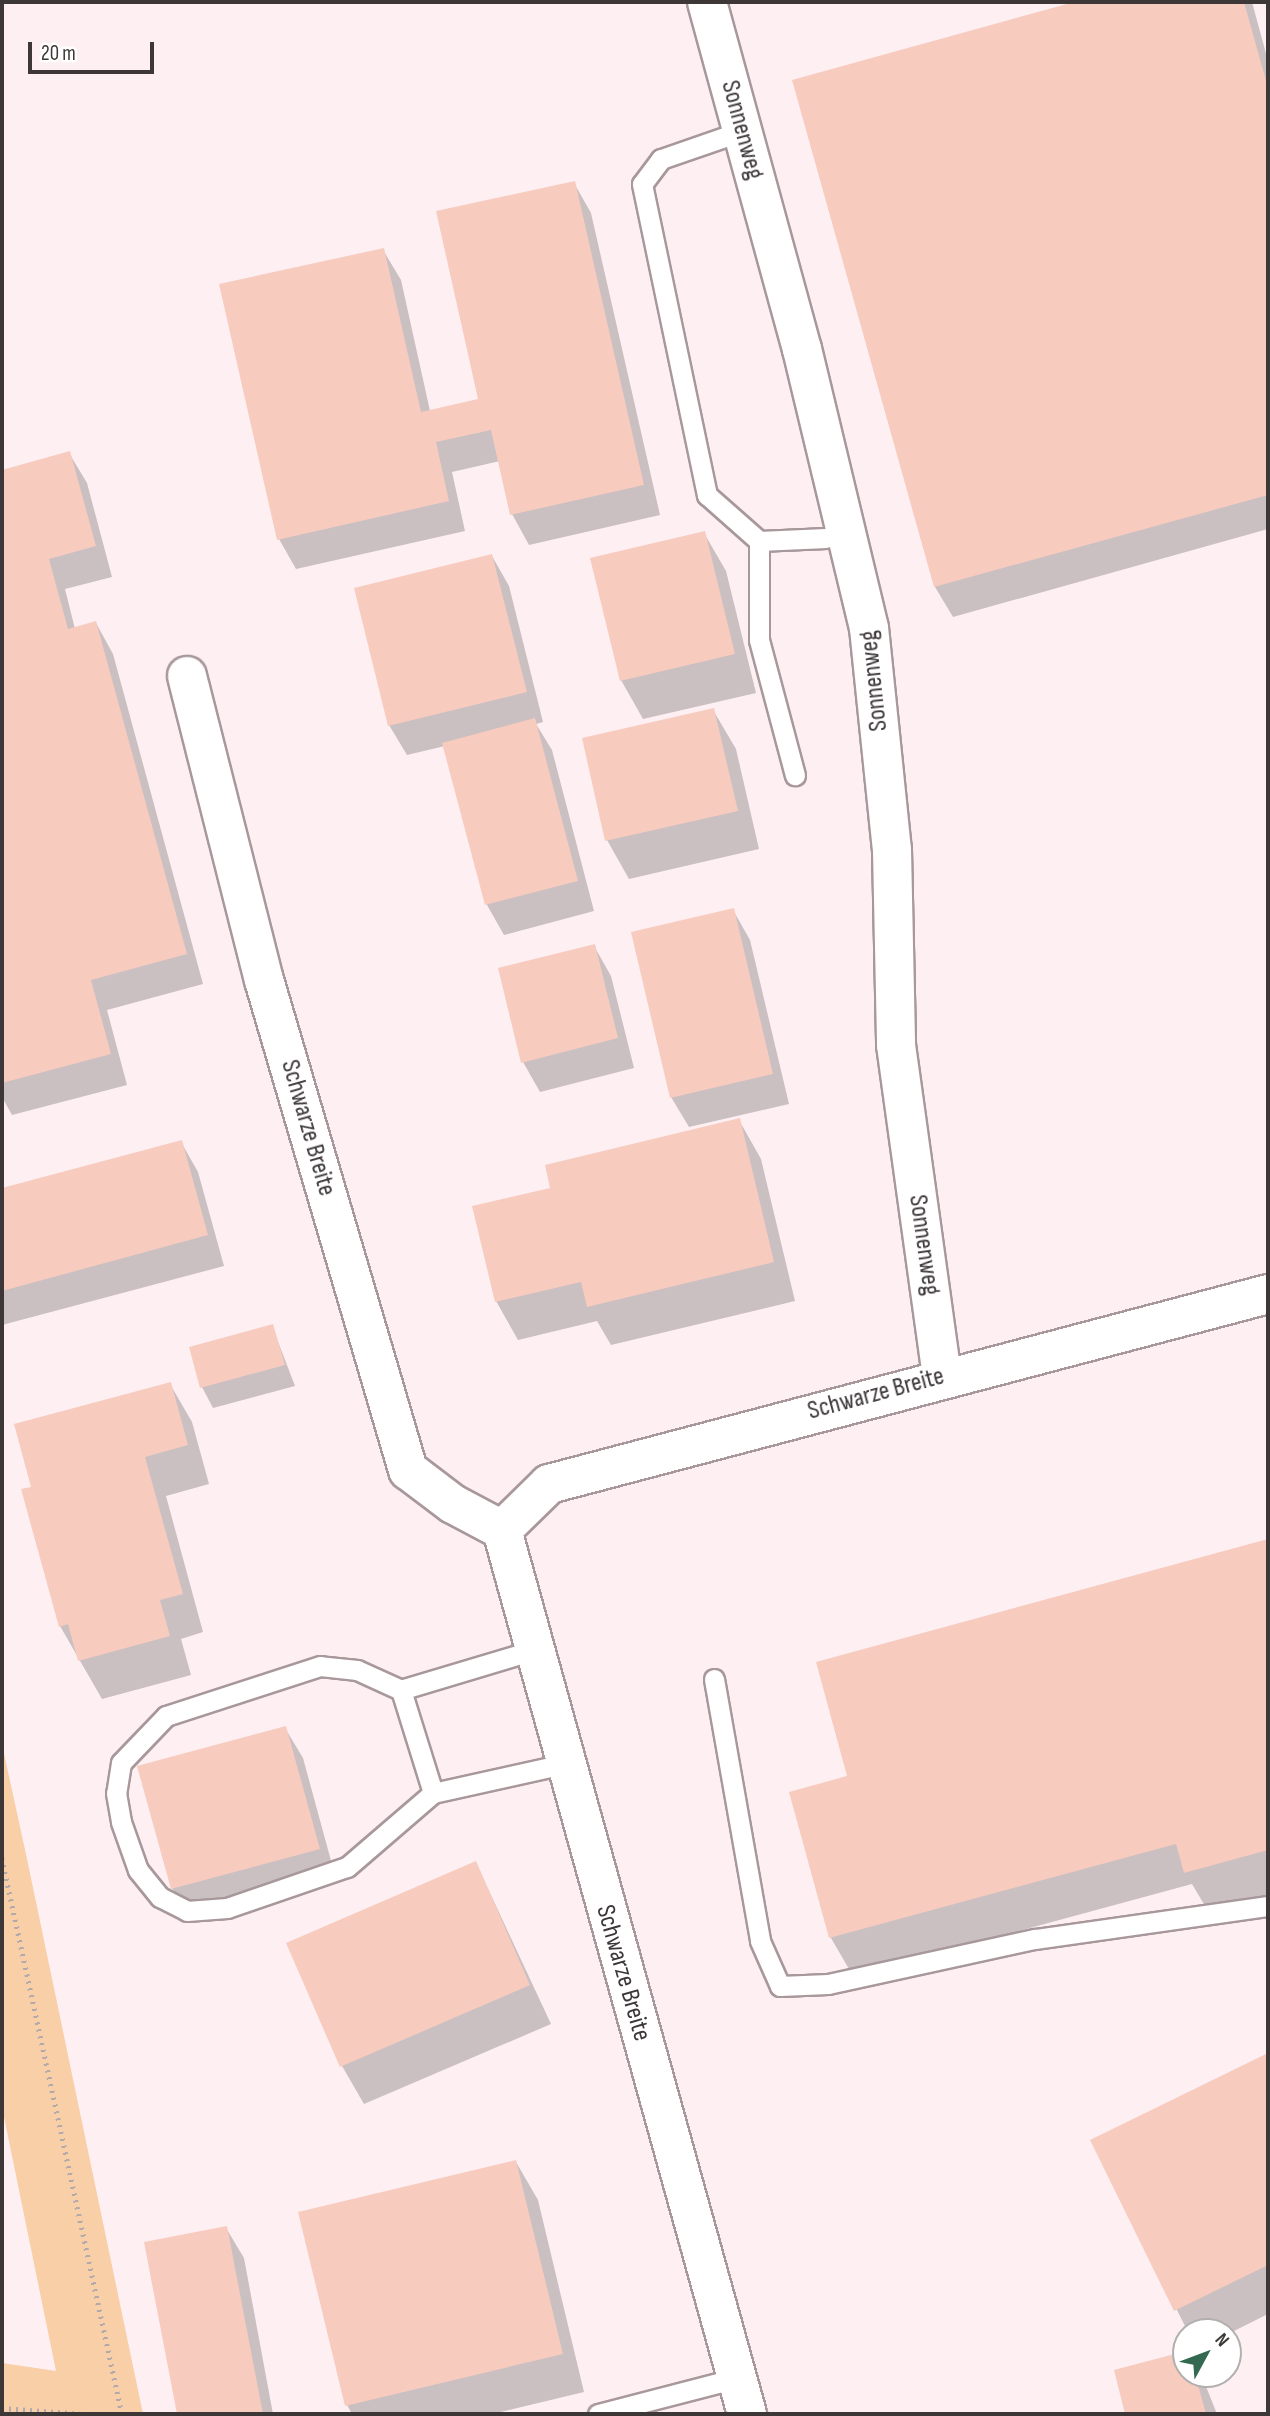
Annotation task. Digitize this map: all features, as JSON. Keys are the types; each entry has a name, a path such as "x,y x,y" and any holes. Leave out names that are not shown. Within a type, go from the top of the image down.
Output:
{"street":[{"name":"Sonnenweg","path":"707,2 869,628 892,850 896,1045 942,1376"},
{"name":"Schwarze Breite","path":"187,676 264,980 408,1470 502,1530 564,1764 747,2414"},
{"name":"Schwarze Breite","path":"502,1530 549,1484 942,1376 1268,1294"}],"lane":[{"path":"742,131 661,159 642,184 708,495 759,541 826,538"},
{"path":"759,541 759,640 795,775"},
{"path":"534,1650 401,1690 357,1670 320,1666 166,1716 121,1763 116,1793 121,1822 138,1870 160,1897 187,1911 227,1908 347,1867 433,1793 564,1764"},
{"path":"714,1679 760,1941 780,1986 828,1984 1035,1939 1268,1906"},
{"path":"401,1690 433,1793"},
{"path":"597,2414 737,2378"}],"path":[{"path":"2,1858 122,2414"},
{"path":"2,2408 83,2414"}],"shaded area":[{"path":"2,1744 143,2414 2,2414 2,2363 56,2371 2,2107"}],"building":[{"path":"1074,2 1244,2 1268,88 1268,495 934,587 792,80"},
{"path":"575,181 644,485 510,515 491,430 436,442 449,501 277,540 219,284 384,248 421,412 478,399 436,211"},
{"path":"70,451 96,546 49,559 68,629 96,621 187,954 91,980 111,1054 2,1083 2,470"},
{"path":"705,531 735,654 620,681 590,558"},
{"path":"492,554 527,692 388,726 354,588"},
{"path":"714,708 738,811 605,841 582,738"},
{"path":"535,718 578,881 485,905 442,743"},
{"path":"734,908 773,1074 670,1098 631,932"},
{"path":"595,944 618,1038 521,1063 498,968"},
{"path":"740,1118 774,1262 587,1307 581,1282 495,1302 472,1206 550,1188 545,1165"},
{"path":"182,1140 208,1235 2,1291 2,1188"},
{"path":"273,1324 285,1365 200,1388 189,1347"},
{"path":"171,1382 188,1445 145,1457 183,1594 160,1600 170,1636 78,1661 68,1624 59,1627 21,1489 31,1487 14,1424"},
{"path":"1268,1539 1268,1850 1184,1873 1176,1844 829,1938 789,1792 847,1776 816,1662"},
{"path":"286,1726 320,1849 171,1889 137,1766"},
{"path":"476,1861 530,1985 340,2067 286,1943"},
{"path":"1268,2053 1268,2265 1174,2311 1090,2140"},
{"path":"516,2160 563,2354 345,2406 298,2212"},
{"path":"227,2226 263,2414 177,2414 144,2242"},
{"path":"1172,2355 1172,2388 1199,2388 1206,2414 1125,2414 1114,2370"}]}
